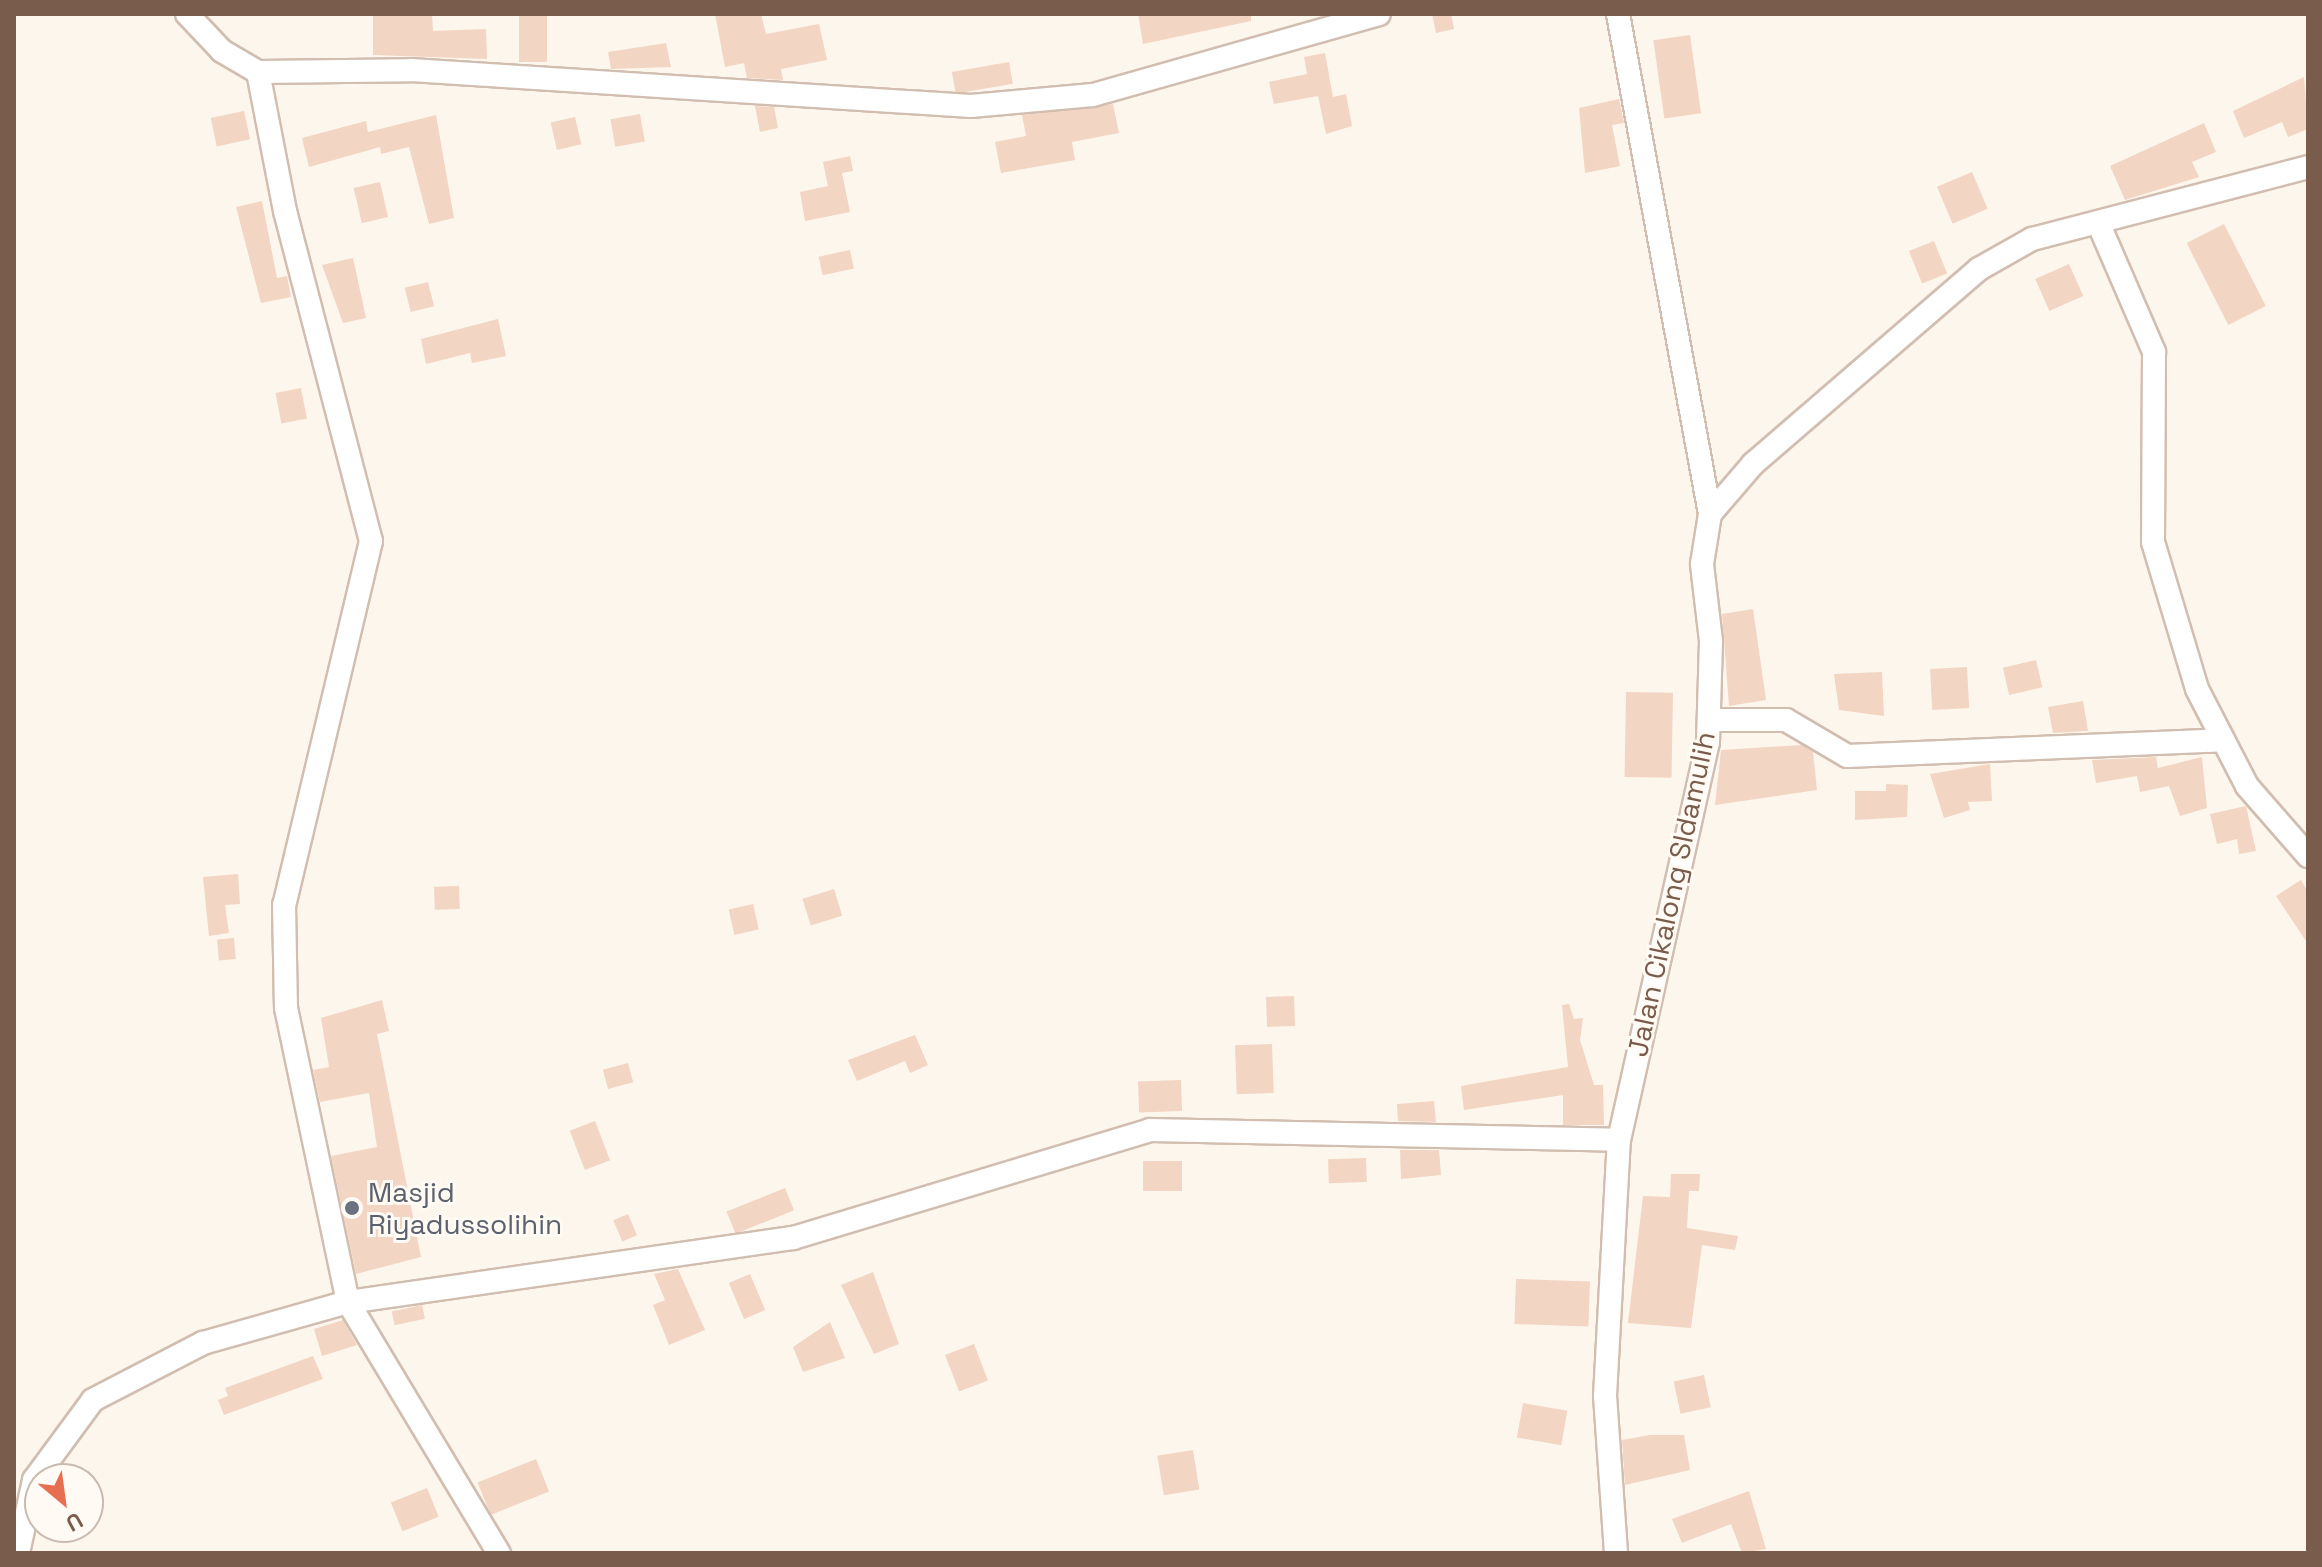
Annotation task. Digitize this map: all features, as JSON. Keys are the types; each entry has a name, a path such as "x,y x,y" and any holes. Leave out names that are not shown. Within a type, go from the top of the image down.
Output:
{"street":[{"path":"187,14 222,51 258,72 411,70 1011,105 1093,95 1379,14"},
{"path":"1618,14 1710,514"},
{"path":"258,72 285,211 371,541 292,863 282,947 286,1008 348,1302 499,1553"},
{"path":"1710,514 1753,464 1979,269 2032,239 2100,227 2308,167"},
{"path":"2100,227 2154,352 2153,542 2197,689 2247,786 2308,856"},
{"name":"Jalan Cikalong SIdamulih","path":"1616,1553 1605,1396 1619,1140 1709,720 1702,564 1710,514"},
{"path":"1709,720 1786,720 1832,753 1856,756 2222,740"},
{"path":"18,1553 34,1480 93,1400 203,1343 348,1302 793,1238 1150,1130 1619,1140"}],"building":[{"path":"373,14 432,14 433,31 486,29 487,59 373,55"},
{"path":"519,14 547,14 547,62 519,62"},
{"path":"715,14 761,14 766,34 819,24 827,60 781,69 783,80 747,78 744,63 725,67"},
{"path":"1138,14 1251,14 1251,21 1143,44"},
{"path":"1432,14 1451,14 1454,29 1436,33"},
{"path":"1690,35 1701,113 1664,118 1653,40"},
{"path":"666,43 671,67 611,69 608,52"},
{"path":"1325,53 1333,97 1346,94 1352,126 1326,134 1318,96 1274,104 1269,82 1307,74 1304,57"},
{"path":"1009,62 1013,84 956,94 952,72"},
{"path":"2304,77 2308,129 2288,137 2282,122 2244,138 2233,111"},
{"path":"1619,99 1624,123 1612,125 1620,166 1585,173 1579,108"},
{"path":"1113,104 1119,133 1072,142 1075,160 1001,173 995,142 1026,136 1022,115"},
{"path":"755,106 774,107 778,128 760,132"},
{"path":"244,111 250,139 217,146 211,118"},
{"path":"640,114 645,142 615,147 610,119"},
{"path":"436,115 454,218 429,224 409,147 381,154 380,147 309,167 302,138 366,121 368,132"},
{"path":"575,117 581,144 557,150 551,123"},
{"path":"2204,123 2216,152 2192,162 2199,177 2125,200 2110,166"},
{"path":"850,156 853,171 842,173 850,212 805,221 800,192 828,186 823,162"},
{"path":"1972,172 1988,209 1953,224 1937,187"},
{"path":"380,182 388,217 362,223 354,188"},
{"path":"262,201 277,278 287,276 291,297 261,303 236,207"},
{"path":"2224,224 2266,306 2228,325 2187,243"},
{"path":"1934,241 1947,273 1922,284 1909,251"},
{"path":"850,250 854,269 823,275 819,257"},
{"path":"353,258 366,318 343,323 322,265"},
{"path":"2069,264 2083,296 2049,311 2035,279"},
{"path":"428,282 434,306 411,312 405,288"},
{"path":"498,319 506,356 472,363 470,353 426,364 421,339"},
{"path":"301,388 307,418 281,423 275,393"},
{"path":"1753,609 1766,700 1729,706 1722,614"},
{"path":"2036,660 2042,687 2009,695 2003,668"},
{"path":"1967,667 1969,708 1932,710 1930,669"},
{"path":"1882,672 1884,716 1839,710 1834,674"},
{"path":"1626,692 1673,693 1672,778 1625,777"},
{"path":"2083,701 2088,731 2053,733 2048,707"},
{"path":"1802,745 1813,752 1817,790 1715,805 1721,750"},
{"path":"2156,757 2158,768 2202,757 2207,808 2180,816 2169,786 2140,792 2137,776 2096,783 2092,760"},
{"path":"1990,764 1992,801 1968,802 1970,810 1944,818 1930,774"},
{"path":"1886,784 1908,785 1907,817 1855,820 1855,791 1886,791"},
{"path":"2246,806 2256,851 2239,854 2237,839 2217,844 2210,814"},
{"path":"238,874 240,904 225,905 229,933 209,936 203,877"},
{"path":"2301,880 2308,892 2308,944 2276,896"},
{"path":"459,886 460,909 435,910 434,887"},
{"path":"834,889 842,916 811,925 802,899"},
{"path":"753,904 759,929 734,935 729,910"},
{"path":"234,938 236,959 219,960 217,939"},
{"path":"1294,996 1295,1026 1267,1027 1266,997"},
{"path":"382,1000 389,1031 377,1034 421,1257 356,1274 331,1156 377,1147 369,1093 320,1102 313,1070 329,1067 321,1018"},
{"path":"1569,1004 1574,1019 1583,1018 1580,1040 1594,1085 1603,1085 1604,1125 1563,1125 1563,1095 1464,1110 1461,1086 1568,1067 1562,1005"},
{"path":"915,1035 928,1065 910,1073 905,1061 857,1081 848,1060"},
{"path":"1272,1044 1274,1093 1237,1094 1235,1045"},
{"path":"628,1063 633,1082 608,1089 603,1070"},
{"path":"1181,1080 1182,1111 1139,1112 1138,1082"},
{"path":"1434,1101 1436,1122 1398,1121 1397,1104"},
{"path":"595,1121 610,1160 585,1170 570,1131"},
{"path":"1400,1150 1439,1150 1441,1175 1401,1179"},
{"path":"1366,1158 1367,1182 1329,1183 1328,1159"},
{"path":"1143,1161 1182,1161 1182,1191 1143,1191"},
{"path":"1671,1174 1700,1174 1699,1191 1689,1191 1687,1228 1738,1236 1735,1250 1702,1245 1691,1328 1628,1323 1643,1196 1670,1197"},
{"path":"785,1188 794,1210 736,1234 727,1212"},
{"path":"628,1214 637,1235 622,1241 613,1220"},
{"path":"678,1269 705,1330 669,1345 653,1305 665,1300 654,1274"},
{"path":"873,1272 899,1344 874,1354 841,1285"},
{"path":"750,1274 765,1310 744,1319 729,1283"},
{"path":"1516,1279 1590,1282 1588,1327 1514,1324"},
{"path":"422,1305 425,1319 395,1325 392,1311"},
{"path":"343,1320 357,1345 322,1356 314,1329"},
{"path":"830,1322 845,1358 803,1372 793,1347"},
{"path":"974,1344 988,1380 959,1392 945,1355"},
{"path":"313,1356 323,1379 224,1415 218,1400 228,1396 225,1388"},
{"path":"1704,1375 1711,1407 1681,1414 1674,1381"},
{"path":"1523,1403 1567,1411 1561,1445 1517,1437"},
{"path":"1650,1435 1684,1435 1690,1470 1625,1485 1622,1440"},
{"path":"1193,1450 1199,1490 1164,1495 1157,1456"},
{"path":"536,1459 549,1491 491,1515 478,1483"},
{"path":"427,1488 439,1517 402,1531 391,1503"},
{"path":"1749,1491 1766,1549 1742,1553 1731,1524 1682,1543 1672,1519"}],"place":[{"name":"Masjid Riyadussolihin","path":"352,1208"}]}
